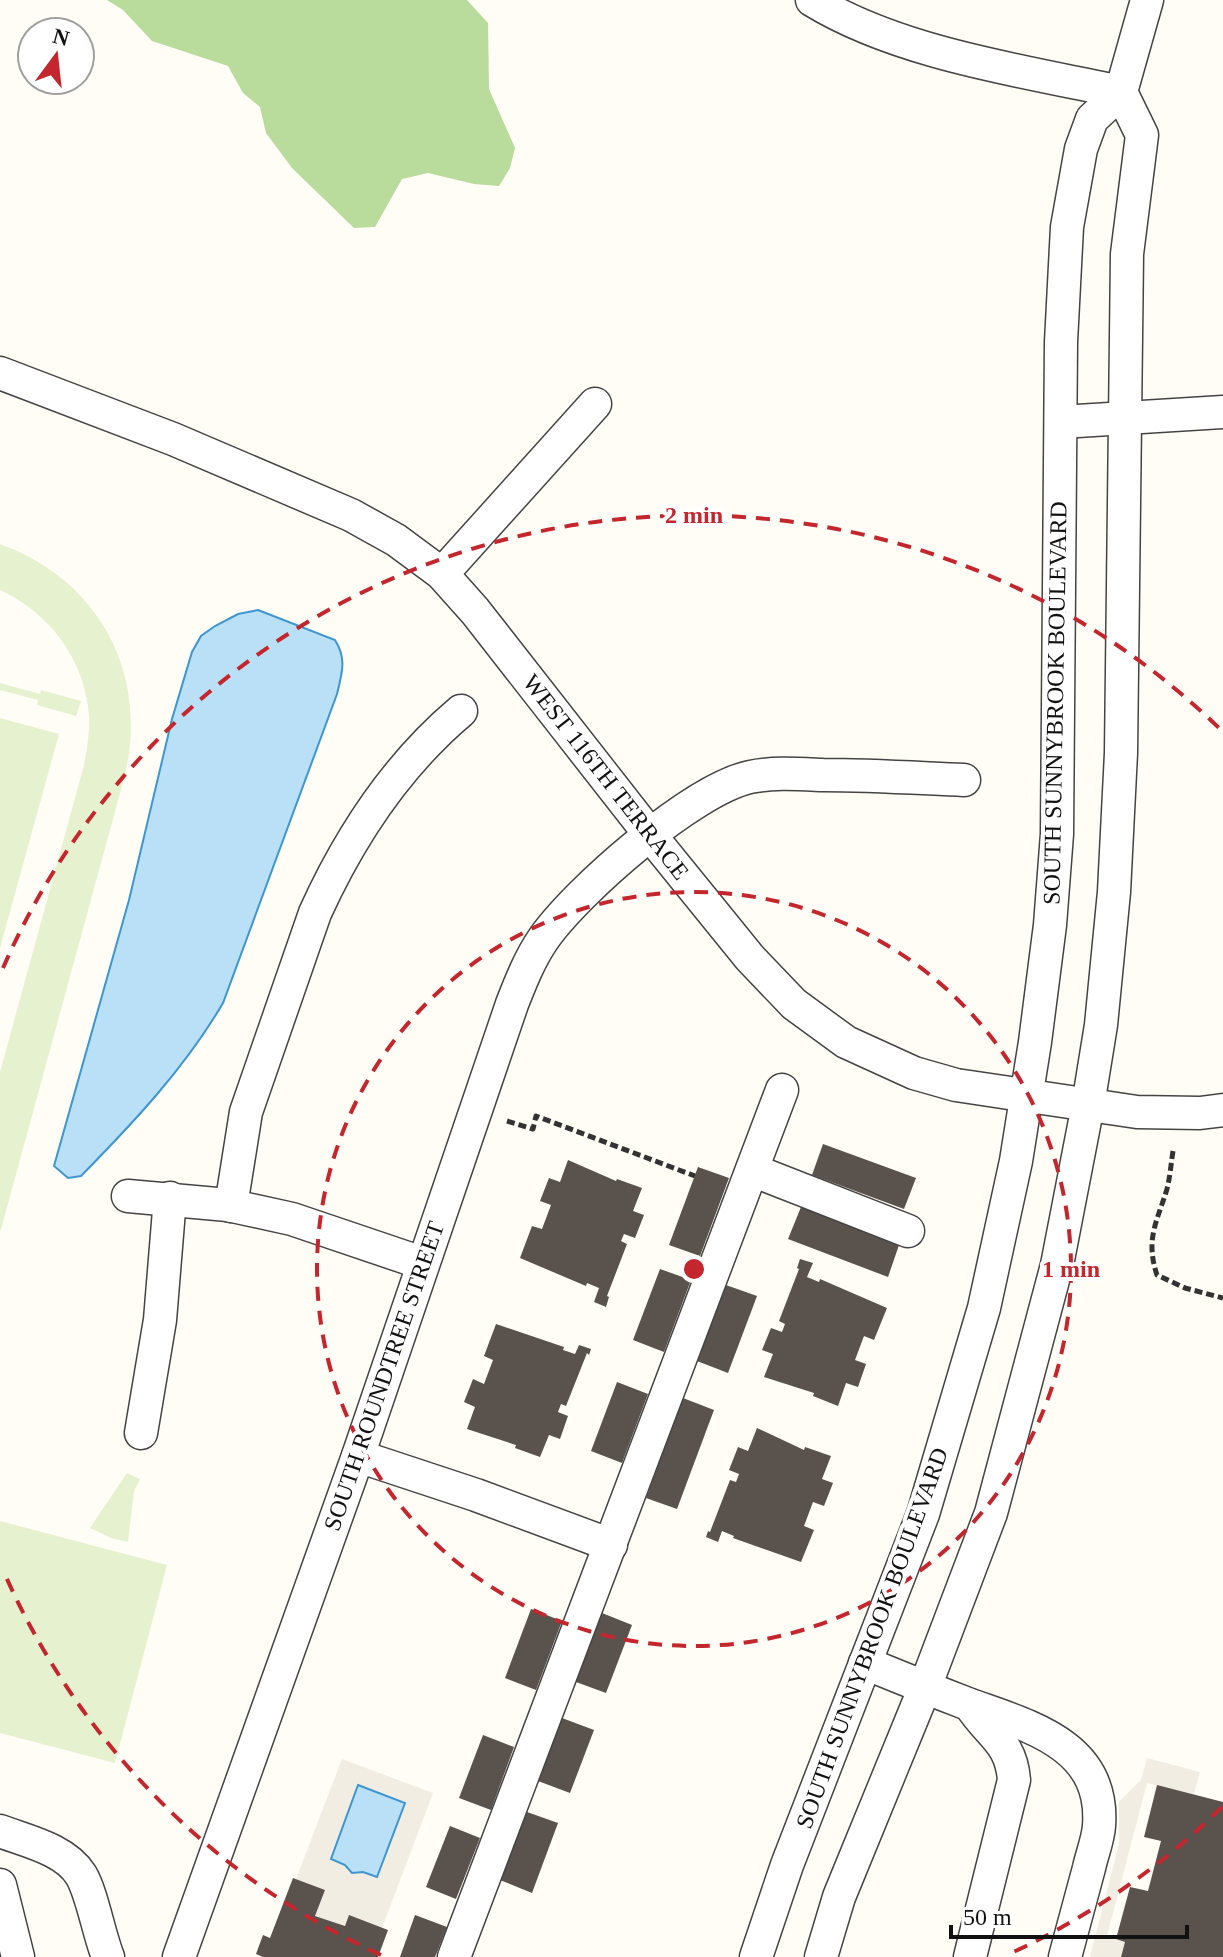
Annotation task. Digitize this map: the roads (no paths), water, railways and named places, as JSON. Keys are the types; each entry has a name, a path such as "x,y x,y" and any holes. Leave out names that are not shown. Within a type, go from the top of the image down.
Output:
{"street":[{"path":"812,0 832,12 939,51 1121,92"},
{"path":"821,1957 839,1897 925,1687 991,1513 1057,1265 1088,1105 1101,1025 1114,892 1121,753 1127,254 1142,135 1121,92 1147,0"},
{"name":"SOUTH SUNNYBROOK BOULEVARD","path":"756,1957 787,1865 923,1514 963,1382 1001,1234 1026,1097 1050,925 1057,834 1061,422 1067,227 1081,149 1092,119 1121,92"},
{"name":"WEST 116TH TERRACE","path":"0,373 173,439 351,515 396,540 442,574 475,611 750,958 794,1004 846,1042 914,1073 956,1085 1137,1112 1200,1113 1223,1110"},
{"path":"442,574 595,404"},
{"path":"1061,422 1223,412"},
{"path":"231,1206 246,1112 326,888 386,791 415,756 461,711"},
{"name":"SOUTH ROUNDTREE STREET","path":"179,1957 358,1456 524,972 544,938 586,889 651,836 699,800 749,778 810,774 964,780"},
{"path":"454,1957 782,1090"},
{"path":"752,1170 908,1231"},
{"path":"128,1196 231,1206 292,1219 422,1263"},
{"path":"141,1433 160,1320 170,1198"},
{"path":"358,1456 611,1545"},
{"path":"865,1663 970,1705 1031,1725 1054,1738 1090,1776 1098,1800 1099,1828 1065,1957"},
{"path":"970,1705 1005,1746 1012,1761 1014,1780 970,1957"},
{"path":"0,1831 52,1851 81,1875 108,1957"},
{"path":"0,1885 18,1957"}],"water":[{"path":"258,610 335,640 342,660 337,694 223,1003 192,1050 139,1115 81,1176 68,1178 54,1166 129,900 172,719 192,652 201,636 215,626 238,614"},
{"path":"358,1785 405,1803 377,1877 363,1872 352,1873 345,1865 331,1859"}]}
